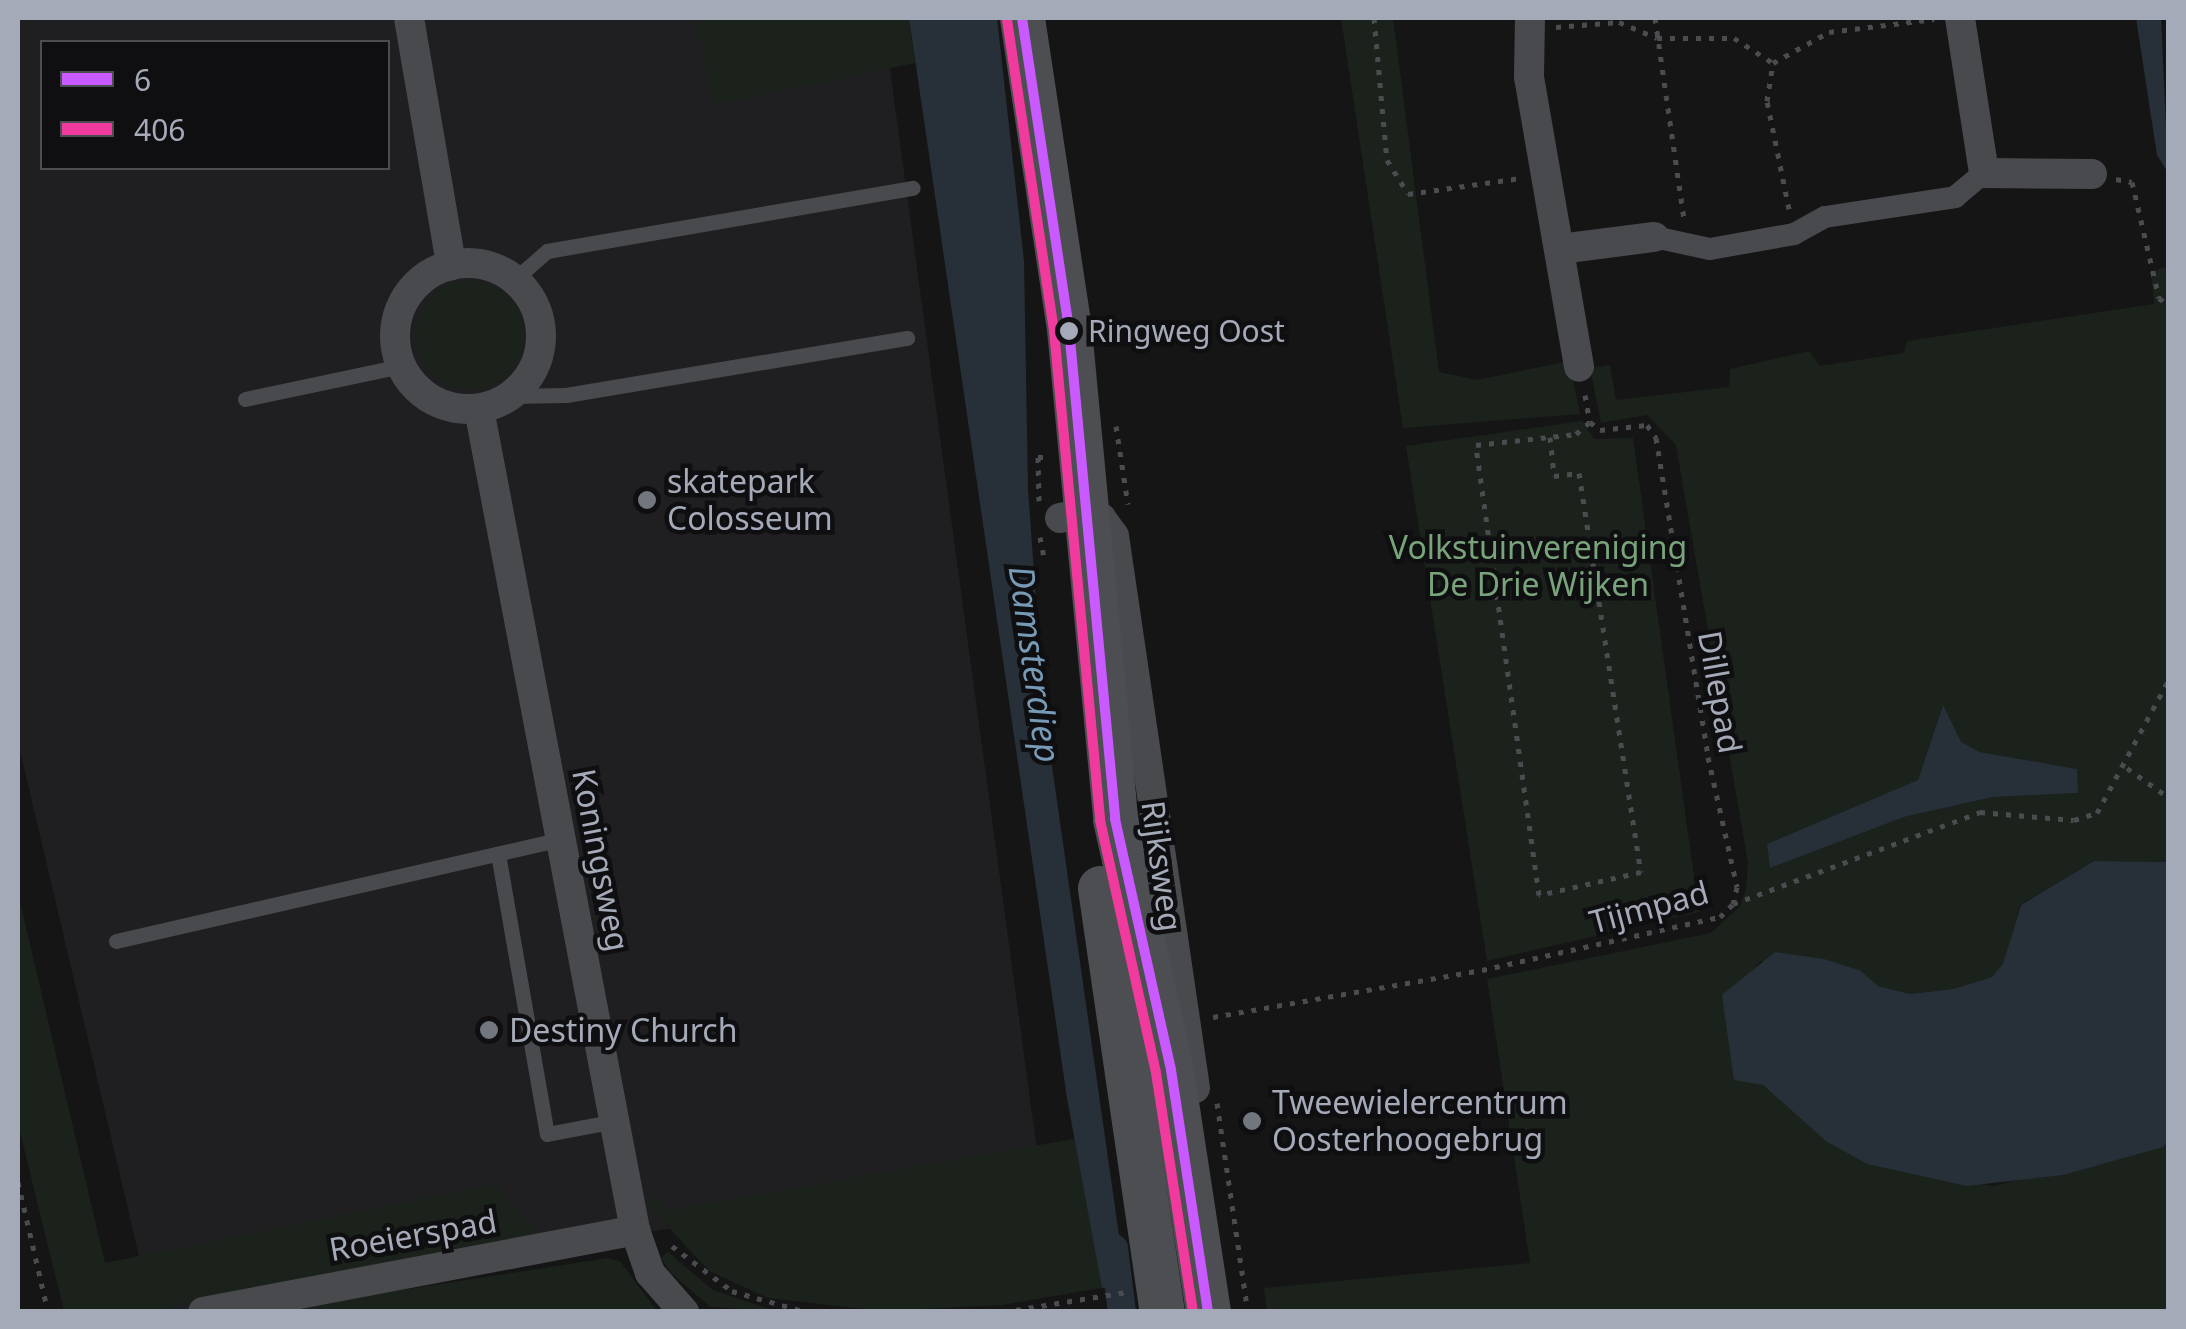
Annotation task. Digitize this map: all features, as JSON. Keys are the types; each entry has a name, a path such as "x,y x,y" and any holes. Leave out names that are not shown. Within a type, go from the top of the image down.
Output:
{"main road":[{"name":"Rijksweg","path":"1022,18 1039,134 1072,516 1080,756 1171,1225 1172,1297"}],"street":[{"path":"409,18 451,265"},
{"path":"1960,18 1984,173"},
{"path":"1530,23 1530,78 1579,367"},
{"path":"1560,249 1654,237 1710,249 1794,234 1825,217 1956,198 1984,173 2092,174"},
{"path":"485,264 515,279 535,306 542,339 533,371 510,396 479,409 433,400 402,366 395,334 403,304 422,279 451,265 485,264"},
{"name":"Koningsweg","path":"479,409 636,1230 650,1272 684,1312"},
{"name":"Rijksweg","path":"1072,516 1101,518 1114,536 1211,1196 1171,1225"},
{"name":"Roeierspad","path":"204,1312 636,1230"}],"lane":[{"path":"515,279 546,251 913,188"},
{"path":"510,396 566,394 906,338"},
{"path":"245,399 402,366"},
{"path":"116,940 561,839"},
{"path":"498,854 546,1134 615,1121"}],"path":[{"path":"1374,18 1388,160 1408,194 1547,175"},
{"path":"1655,18 1687,242"},
{"path":"1772,63 1828,32 1942,18"},
{"path":"1530,23 1618,22 1657,38 1734,38 1772,63"},
{"path":"1772,63 1767,102 1794,234"},
{"path":"2092,174 2132,182 2159,298 2168,304"},
{"path":"1550,437 1554,476 1578,473 1640,872 1539,896 1476,445 1576,434 1590,422 1579,367"},
{"name":"Dillepad","path":"1590,422 1600,430 1647,425 1656,438 1708,757 1737,887 1733,904"},
{"name":"Tijmpad","path":"1205,1018 1485,969 1720,917 1733,904 1980,812 2074,820 2097,813 2127,768 2168,681"},
{"path":"2127,768 2168,797"},
{"path":"18,1182 48,1312"},
{"path":"636,1230 663,1237 732,1291 806,1312"},
{"path":"1003,1312 1104,1296 1172,1297"}],"shaded area":[{"path":"18,18 883,18 1039,1165 189,1311 152,1311 18,742"}],"green space":[{"path":"697,18 909,18 915,63 712,105"},
{"path":"1341,18 1393,18 1439,372 1477,380 1569,361 1580,414 1403,428"},
{"path":"2168,267 2168,862 2094,861 2020,905 2004,964 1992,977 1953,989 1910,994 1878,986 1861,971 1761,961 1743,982 1763,1085 1827,1142 1867,1164 1994,1186 2168,1141 2168,1311 1267,1312 1264,1288 1530,1263 1487,979 1711,933 1740,906 1746,889 1748,863 1676,445 1647,415 1601,423 1590,368 1610,365 1616,400 1729,387 1730,369 1809,351 1820,366 1904,353 1907,341 2154,304 2151,271","holes":["1942,707 1960,742 1980,752 2076,769 2078,793 1993,797 1904,817 1770,868 1767,844 1918,780"]},
{"path":"470,281 491,285 508,297 520,314 524,335 520,356 508,373 491,385 470,389 449,385 432,373 420,356 416,335 420,314 432,297 449,285"},
{"name":"Volkstuinvereniging De Drie Wijken","path":"1582,421 1594,439 1633,438 1699,912 1487,961 1406,446"},
{"path":"18,893 105,1263 495,1184 545,1244 198,1299 163,1311 64,1311 18,1124"},
{"path":"1079,1138 1102,1288 1002,1305 882,1311 768,1298 709,1271 648,1205 656,1192 663,1211"},
{"path":"668,1252 713,1290 775,1311 710,1307 671,1273 661,1258"},
{"path":"608,1258 620,1261 657,1311 260,1312"}],"water":[{"path":"909,18 997,18 1024,261 1028,489 1044,710 1126,1284 1102,1288 1067,1098"},
{"path":"2136,18 2161,18 2168,173 2157,155"},
{"path":"1943,705 1961,742 1980,752 2077,769 2078,793 1993,797 1904,817 1770,868 1767,844 1918,780"},
{"path":"2094,861 2168,862 2168,1141 2163,1147 2063,1175 1967,1186 1867,1164 1827,1142 1763,1085 1734,1080 1722,995 1775,952 1824,959 1861,971 1878,986 1910,994 1953,989 1992,977 2003,964 2021,905"}],"waterway":[{"name":"Damsterdiep","path":"1114,1248 1122,1312"}],"transit line":[{"name":"6","path":"1022,18 1069,329 1115,819 1171,1070 1208,1312"},
{"name":"406","path":"1007,20 1054,331 1100,820 1156,1073 1193,1312"}],"place":[{"name":"Ringweg Oost","path":"1069,331"},
{"name":"skatepark Colosseum","path":"647,500"},
{"name":"Destiny Church","path":"489,1030"},
{"name":"Tweewielercentrum Oosterhoogebrug","path":"1252,1121"}]}
